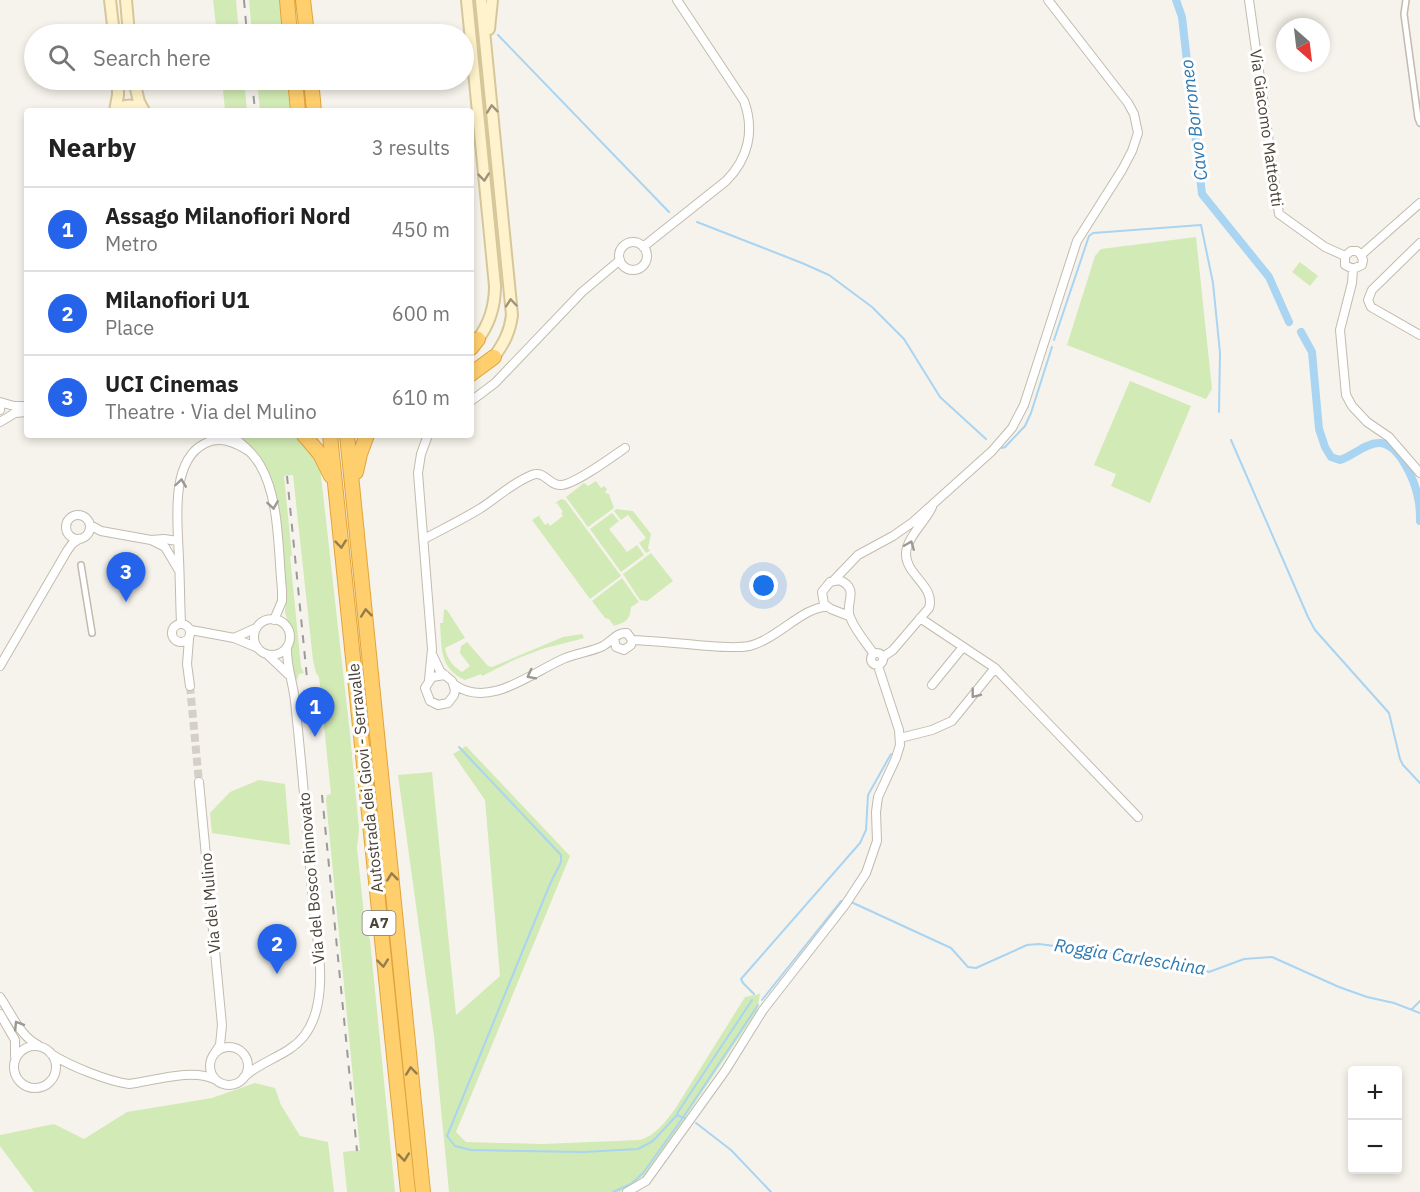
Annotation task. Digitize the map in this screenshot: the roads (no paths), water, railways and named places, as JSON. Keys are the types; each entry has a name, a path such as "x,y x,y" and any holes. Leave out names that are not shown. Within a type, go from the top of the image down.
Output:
{"highway":[{"path":"286,0 289,24"},
{"path":"303,0 306,24"},
{"path":"296,90 298,108"},
{"path":"312,90 314,108"},
{"path":"474,372 494,357"},
{"path":"307,438 320,454 335,486"},
{"name":"Autostrada dei Giovi - Serravalle","path":"330,438 408,1192"},
{"name":"Autostrada dei Giovi - Serravalle","path":"347,438 423,1192"},
{"path":"353,492 360,454 366,438"}],"main road":[{"path":"110,0 113,24"},
{"path":"126,0 128,24"},
{"path":"467,0 469,24"},
{"path":"481,0 512,315 510,330 505,342 494,357"},
{"path":"487,53 492,0"},
{"path":"474,72 495,286 492,313 486,327 474,344"},
{"path":"116,108 118,90"},
{"path":"136,90 142,108"},
{"path":"122,108 133,106 137,108"}],"street":[{"path":"643,247 726,181 735,172 748,147 749,117 744,101 677,0"},
{"path":"632,640 721,647 749,646 770,638 807,612 821,596 824,587 848,567 858,555 903,530 934,503 1005,438 1018,418 1077,241 1122,170 1138,133 1134,114 1128,103 1048,0"},
{"name":"Via Giacomo Matteotti","path":"1249,0 1279,214 1325,247 1345,256"},
{"path":"1406,0 1404,14 1420,123"},
{"path":"1361,255 1420,203"},
{"path":"635,242 643,247 646,258 639,268 627,268 620,260 620,251 626,244 635,242"},
{"path":"1420,243 1372,290 1368,300 1371,307 1420,335"},
{"path":"1351,251 1357,251 1363,260 1362,265 1353,269 1346,265 1345,256 1351,251"},
{"path":"474,399 495,383 582,292 620,260"},
{"path":"1353,269 1352,283 1340,330 1346,395 1352,406 1367,422 1389,437 1420,473"},
{"path":"0,402 24,406"},
{"path":"0,422 15,413 24,412"},
{"path":"181,623 177,509 182,474 192,452 211,440 230,438 250,452 266,475 273,503 282,590 282,601 274,620 264,621 256,628 234,638"},
{"path":"427,438 421,454 418,474 432,654 429,680 425,688 427,697 438,705 443,704 452,699 454,685"},
{"path":"424,539 481,508 507,488 533,474 541,474 557,485 564,485 583,476 625,448"},
{"path":"878,666 882,663 883,657 893,650 929,608 931,601 925,587 912,570 906,552 910,540 928,516 934,503"},
{"path":"67,551 69,542 66,523 74,516 84,516 90,525 101,531 151,540 178,541"},
{"path":"88,535 90,525"},
{"path":"0,666 72,543 101,531"},
{"path":"67,533 72,538 79,539"},
{"path":"151,540 171,553 180,573"},
{"path":"165,547 178,541"},
{"path":"81,564 92,633"},
{"path":"848,567 847,585 851,595 849,616 874,654"},
{"path":"834,580 847,585"},
{"path":"821,596 832,609"},
{"path":"832,609 844,608 849,603"},
{"path":"807,612 822,607 849,616"},
{"path":"920,618 995,668 1138,817"},
{"name":"Via del Bosco Rinnovato","path":"244,1077 263,1062 285,1053 304,1036 316,1011 319,991 309,847 291,679 287,662 288,630 280,621 274,620"},
{"path":"187,664 190,634 187,625 181,623 172,631 173,637 185,654 190,686"},
{"path":"256,628 254,638 258,648"},
{"path":"432,654 440,671 454,685 463,691 472,693 497,690 566,657 597,649 624,632 629,634 632,640 631,645 624,650 616,647 614,639"},
{"path":"190,634 234,638 258,648 285,670 291,679"},
{"path":"176,641 184,642 190,634"},
{"path":"932,685 963,646"},
{"path":"267,654 278,654 287,647"},
{"path":"874,654 883,657"},
{"path":"627,1192 646,1181 725,1071 763,1010 855,891 866,873 877,841 876,804 896,758 900,738 888,691 878,666 871,661 874,654"},
{"path":"900,738 943,727 958,716 995,668"},
{"path":"429,680 436,675 445,675"},
{"name":"Via del Mulino","path":"199,782 222,1025 220,1045 212,1057"},
{"path":"0,997 30,1041 73,1066 107,1080 129,1084 190,1075 207,1075 224,1085 230,1085 244,1077 248,1067 245,1057 238,1050 225,1048 212,1057 199,1071 190,1075"},
{"path":"0,1014 15,1040 15,1076 24,1086 38,1088 45,1086 61,1070 73,1066"},
{"name":"Via del Mulino","path":"222,1025 238,1050"},
{"path":"14,1063 21,1050 35,1046 42,1047"},
{"path":"51,1054 56,1069 54,1076"},
{"path":"212,1057 210,1070 214,1079"},
{"path":"245,1057 261,1061 274,1058"}],"waterway":[{"name":"Cavo Borromeo","path":"1176,0 1182,17 1202,194 1269,277 1289,322"},
{"path":"498,35 669,212"},
{"path":"697,222 829,275 872,307 904,339 940,397 986,439"},
{"path":"1054,340 1089,236 1093,233 1201,225 1213,283 1220,353 1219,412"},
{"name":"Cavo Borromeo","path":"1301,332 1312,352 1319,429 1331,457 1340,460 1364,447 1379,443 1393,449 1405,464 1413,482 1419,504 1420,521"},
{"path":"1002,448 1025,426 1052,347"},
{"path":"1231,440 1315,630 1389,713 1400,759 1420,783"},
{"path":"459,747 561,855 561,862 447,1136 455,1146 471,1150 583,1152 638,1149 653,1141 677,1115"},
{"path":"754,994 741,979 860,843 866,830 868,795 891,754"},
{"name":"Roggia Carleschina","path":"762,1000 841,901 845,901"},
{"name":"Roggia Carleschina","path":"851,902 951,948 968,967 976,968 1027,945 1039,944 1180,962 1209,972 1244,959 1272,957 1339,987 1420,1013"},
{"path":"687,1119 677,1115 678,1112 752,1000"},
{"path":"1412,1009 1420,1001"},
{"name":"Roggia Carleschina","path":"613,1192 631,1184 643,1173 758,1005"},
{"path":"696,1123 731,1150 771,1192"}],"tunnel":[{"path":"190,686 199,782"}],"railway":[{"path":"244,0 246,24"},
{"path":"253,90 255,108"},
{"path":"287,476 307,678"},
{"path":"322,795 357,1151"}],"place":[{"name":"UCI Cinemas","path":"126,602"},
{"name":"Assago Milanofiori Nord","path":"315,737"},
{"name":"Milanofiori U1","path":"277,974"}]}
